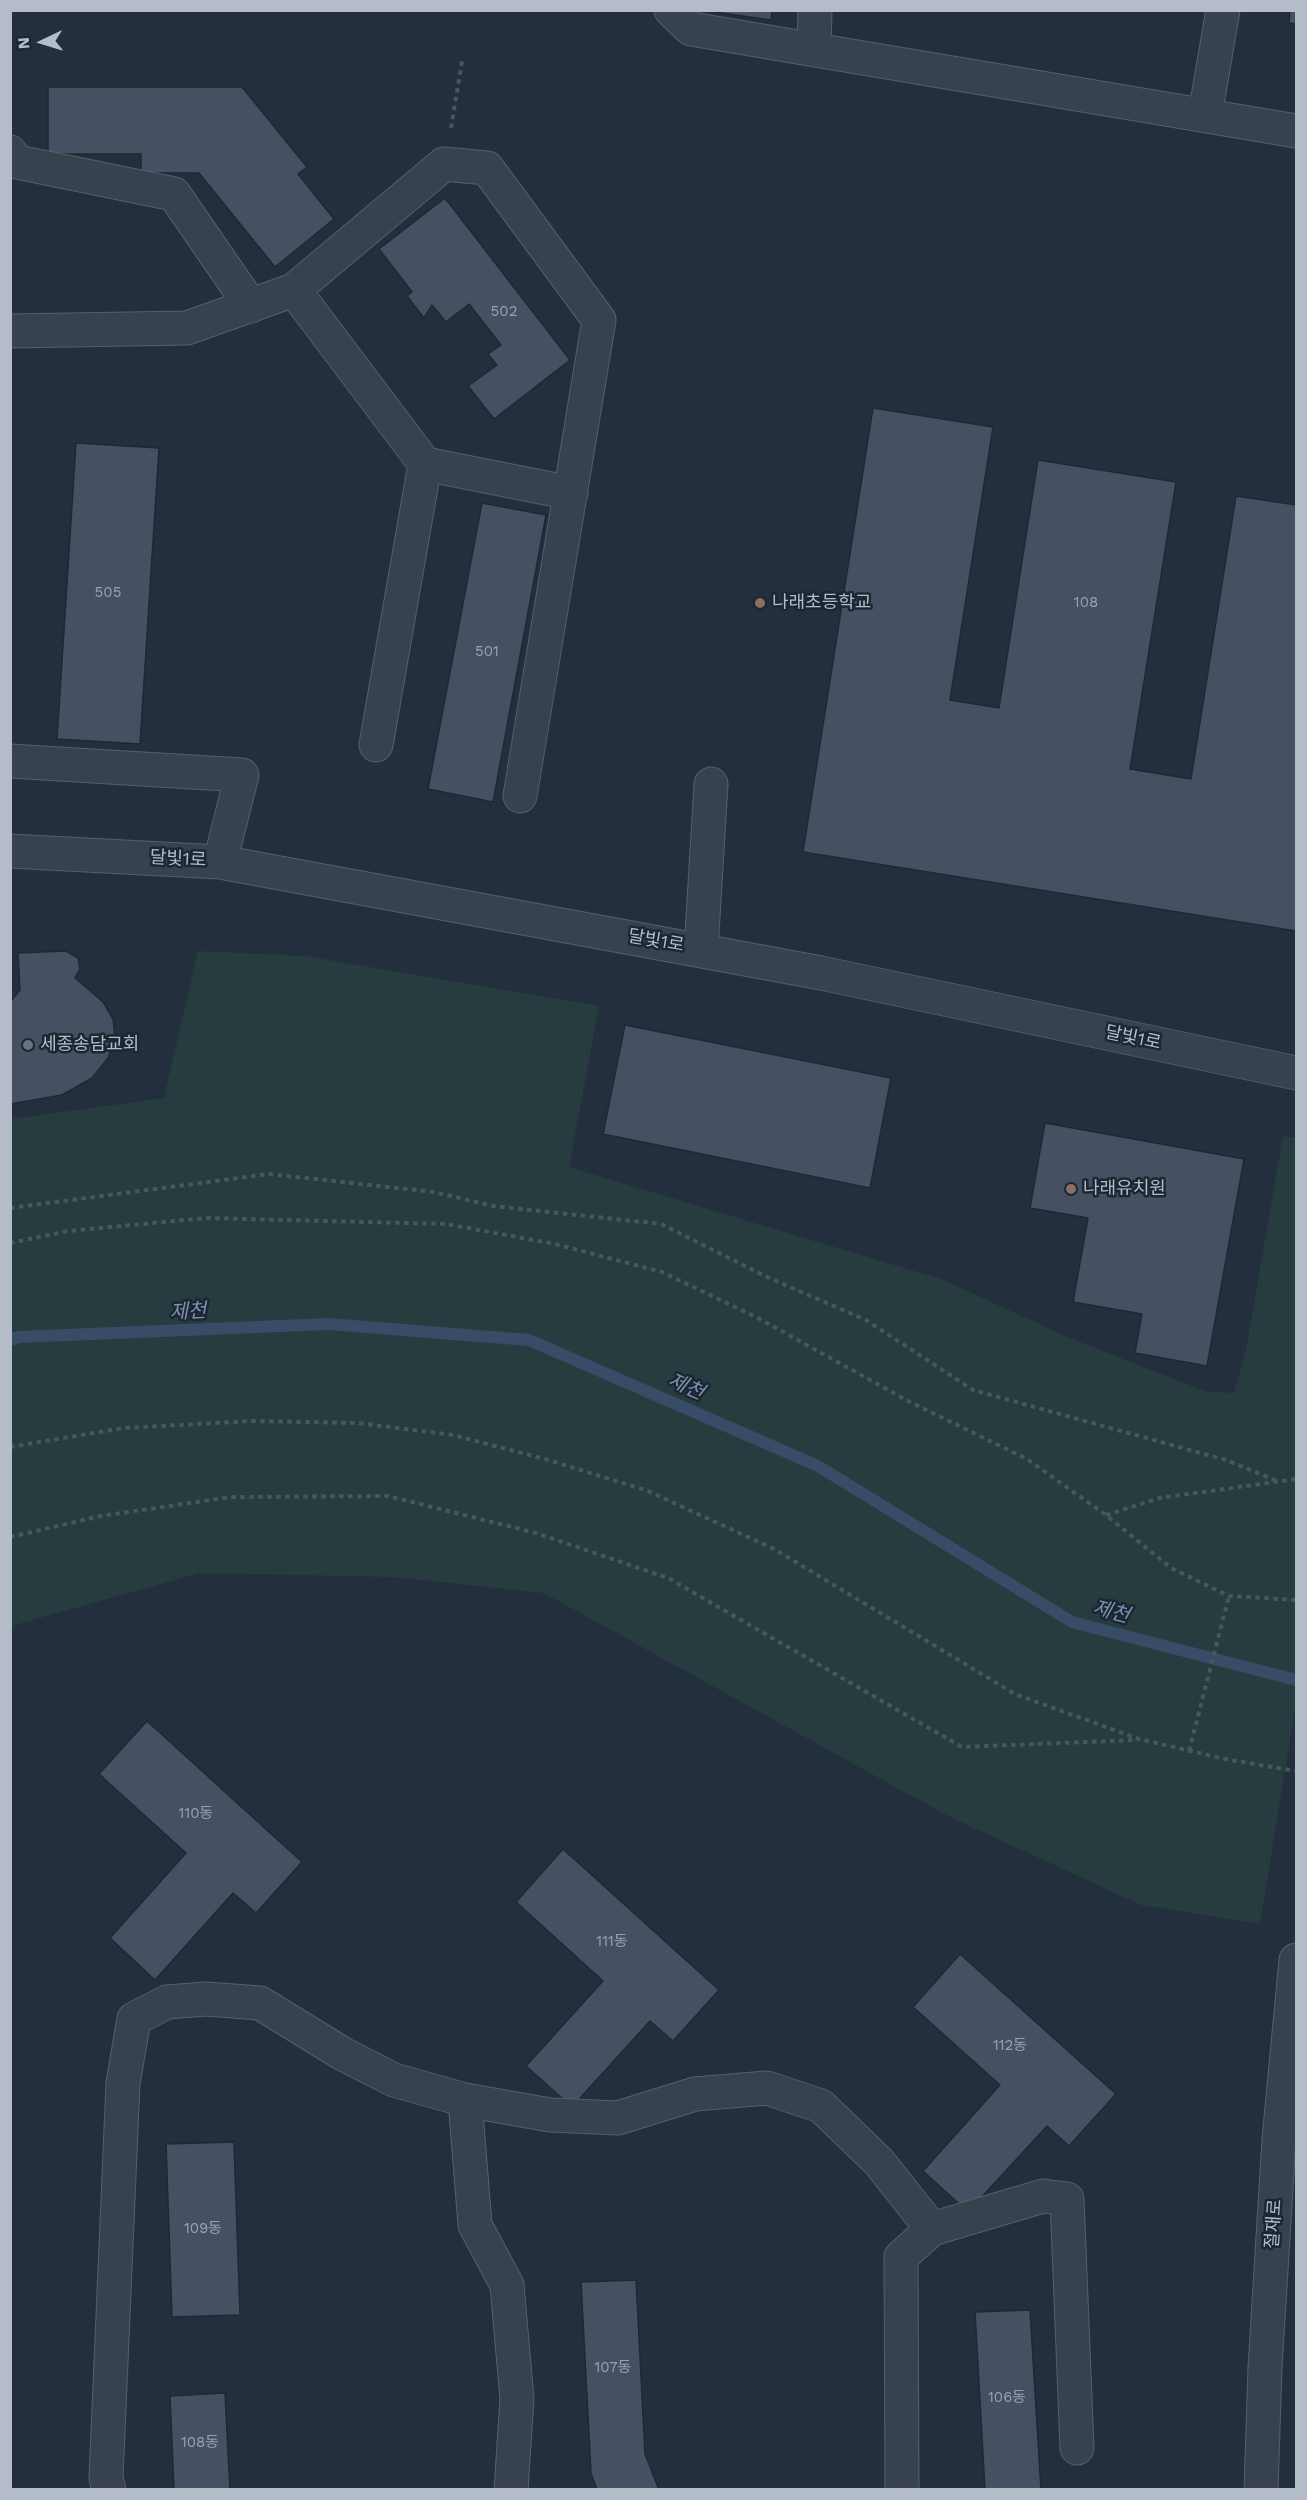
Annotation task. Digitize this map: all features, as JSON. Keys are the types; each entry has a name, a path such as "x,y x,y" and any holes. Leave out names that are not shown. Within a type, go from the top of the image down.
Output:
{"street":[{"path":"671,10 691,29 1296,131"},
{"path":"814,50 815,10"},
{"path":"1205,115 1223,10"},
{"path":"10,152 17,162 174,194 251,306"},
{"path":"10,331 187,328 294,290 444,164 487,168 599,320 520,796"},
{"path":"294,290 425,464 571,493"},
{"path":"376,746 425,464"},
{"path":"10,761 242,775 220,862"},
{"path":"701,950 711,784"},
{"name":"달빛1로","path":"10,851 220,862 701,950 1296,1072"},
{"name":"절재로","path":"1261,2490 1264,2368 1279,2139 1296,1960"},
{"path":"109,2490 106,2478 123,2083 134,2019 167,2002 206,1999 260,2003 394,2080 465,2100 550,2115 618,2118 695,2094 767,2088 821,2106 879,2162 932,2229"},
{"path":"465,2100 475,2225 507,2285 517,2399 511,2490"},
{"path":"902,2490 901,2257 932,2229 1043,2196 1067,2199 1077,2448"}],"path":[{"path":"444,164 462,61"},
{"path":"10,1208 269,1174 434,1192 493,1206 661,1224 767,1277 866,1320 973,1390 1226,1460 1277,1482"},
{"path":"10,1242 68,1231 206,1218 446,1224 555,1244 662,1272 758,1318 910,1402 1027,1460 1106,1515 1171,1568 1229,1596 1296,1600"},
{"path":"10,1447 124,1428 249,1421 358,1423 453,1435 648,1491 680,1505 774,1549 1015,1694 1139,1739 1188,1751 1296,1771"},
{"path":"1106,1515 1160,1498 1296,1479"},
{"path":"10,1537 101,1516 231,1497 388,1496 536,1533 668,1578 962,1747 1139,1739"},
{"path":"1188,1751 1229,1596"}],"green space":[{"path":"198,951 305,956 599,1006 569,1167 944,1280 1067,1337 1205,1391 1234,1393 1246,1350 1283,1136 1296,1138 1296,1703 1260,1924 1141,1905 948,1816 544,1593 393,1577 200,1573 11,1626 11,1119 164,1098"}],"building":[{"path":"701,10 772,10 771,20"},
{"path":"1290,10 1296,10 1296,24 1289,23"},
{"path":"48,87 242,87 307,167 298,174 334,219 275,267 199,173 141,173 141,154 48,154"},
{"path":"445,198 570,360 494,419 468,386 497,365 488,354 501,345 469,304 446,322 432,305 424,318 407,296 412,292 379,249"},
{"path":"873,408 993,427 950,700 999,708 1038,460 1176,482 1130,769 1191,779 1236,496 1296,505 1296,931 803,852"},
{"path":"76,443 159,448 140,744 57,739"},
{"path":"482,503 546,515 493,802 428,789"},
{"path":"66,951 78,958 80,969 75,978 103,1002 113,1019 115,1039 108,1058 92,1078 62,1095 10,1104 10,1002 20,990 18,953"},
{"path":"625,1025 891,1078 870,1188 603,1134"},
{"path":"1045,1123 1244,1159 1207,1366 1135,1353 1142,1314 1073,1302 1088,1218 1030,1208"},
{"path":"147,1721 302,1862 256,1913 233,1893 155,1980 110,1938 186,1853 99,1774"},
{"path":"563,1849 719,1990 673,2041 650,2021 572,2107 526,2066 603,1981 516,1902"},
{"path":"960,1954 1116,2094 1069,2146 1047,2126 968,2212 923,2171 1000,2085 913,2007"},
{"path":"234,2142 240,2315 172,2317 166,2144"},
{"path":"636,2280 645,2454 659,2490 597,2490 591,2473 581,2282"},
{"path":"1030,2310 1041,2490 985,2490 975,2312"},
{"path":"225,2393 230,2490 174,2490 170,2396"}],"waterway":[{"name":"제천","path":"10,1340 19,1337 328,1324 529,1340 818,1466 1072,1622 1296,1680"}],"place":[{"name":"나래초등학교","path":"760,603"},
{"name":"세종송담교회","path":"28,1045"},
{"name":"나래유치원","path":"1071,1189"}]}
